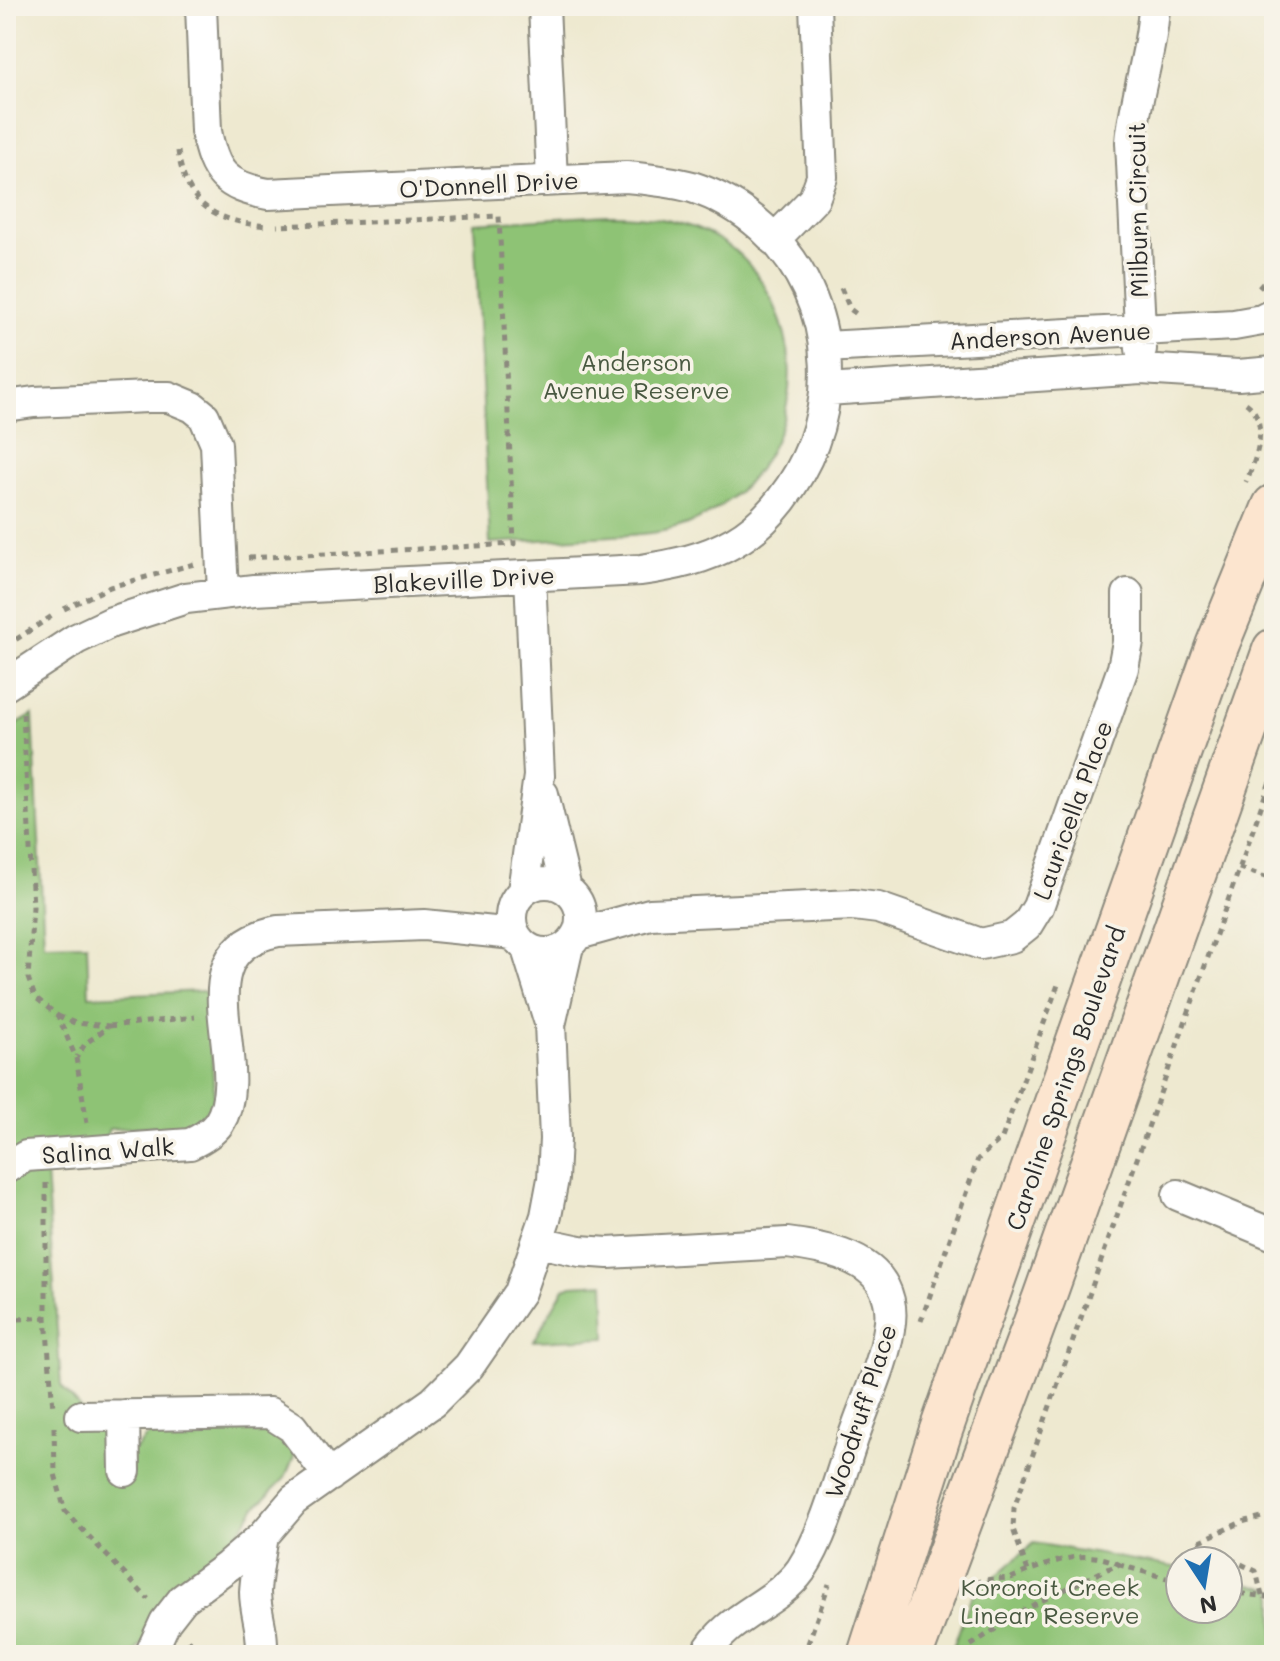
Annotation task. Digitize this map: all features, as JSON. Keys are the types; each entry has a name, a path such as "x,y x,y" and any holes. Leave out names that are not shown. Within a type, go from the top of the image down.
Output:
{"main road":[{"name":"Caroline Springs Boulevard","path":"869,1655 940,1433 1217,646 1258,500"},
{"path":"911,1655 1044,1298 1274,650"}],"street":[{"name":"O'Donnell Drive","path":"201,6 206,131 214,164 222,176 233,184 268,194 626,177 659,179 693,188 720,199 744,215 794,262 821,321 826,369"},
{"path":"544,6 552,180"},
{"path":"774,240 814,199 822,177 815,6"},
{"name":"Milburn Circuit","path":"1141,369 1131,142 1133,117 1153,35 1154,6"},
{"name":"Anderson Avenue","path":"826,369 1140,331 1234,325 1262,320 1265,302"},
{"name":"Anderson Avenue","path":"826,369 1141,369 1238,375 1274,372"},
{"name":"Blakeville Drive","path":"6,685 76,639 112,622 150,608 223,592 641,570 675,565 708,555 737,541 764,519 794,481 807,459 819,426 826,369"},
{"path":"6,406 34,402 169,397 193,407 204,416 216,444 223,592"},
{"path":"150,1655 165,1622 183,1599 263,1536 294,1500 433,1402 469,1366 520,1292 538,1242 553,1179 555,1139 550,1023 521,942 511,924 539,776 530,576"},
{"name":"Lauricella Place","path":"571,895 650,914 854,905 878,908 981,944 1012,937 1027,925 1038,907 1123,668 1128,642 1128,594"},
{"path":"539,776 571,895 581,912 550,1023"},
{"path":"518,897 544,883 571,895"},
{"name":"Salina Walk","path":"424,925 518,897"},
{"name":"Lauricella Place","path":"573,940 650,914"},
{"name":"Salina Walk","path":"6,1168 26,1156 190,1144 204,1137 217,1125 226,1107 225,970 234,953 259,935 278,931 424,925 521,942"},
{"path":"521,942 548,954 573,940"},
{"path":"1178,1195 1274,1235"},
{"name":"Woodruff Place","path":"538,1242 608,1253 787,1243 812,1246 849,1258 870,1270 882,1283 889,1298 891,1314 882,1355 814,1548 787,1586 729,1627 715,1640 706,1655"},
{"path":"81,1416 270,1413 292,1427 329,1476"},
{"path":"124,1415 125,1471"},
{"path":"261,1655 263,1644 257,1618 257,1582 263,1536"},
{"path":"212,1578 242,1577 257,1582"}],"path":[{"path":"6,646 81,600 110,587 194,564 514,544 499,216 270,226 240,224 216,215 187,185 178,146"},
{"path":"1265,302 1274,271"},
{"path":"1238,375 1238,400 1250,405 1259,417 1253,467 1258,500"},
{"path":"23,714 33,907 28,978 35,997 58,1016 75,1023 109,1026 224,1015"},
{"path":"1028,1571 1013,1529 1014,1508 1274,770"},
{"path":"1239,868 1274,880"},
{"path":"917,1332 978,1159 1002,1138 1063,971"},
{"path":"58,1016 76,1058 92,1152"},
{"path":"76,1058 85,1044 109,1026"},
{"path":"6,1320 46,1317"},
{"path":"1262,1596 1256,1571 1196,1543 1242,1522 1274,1514"},
{"path":"971,1587 982,1580 1011,1578 1084,1555 1106,1558 1164,1577"},
{"path":"965,1655 967,1648 1027,1608 1120,1565"},
{"path":"804,1655 830,1582"},
{"path":"1244,1594 1274,1598"}],"green space":[{"name":"Anderson Avenue Reserve","path":"609,215 652,218 694,228 729,246 754,270 772,299 786,339 790,370 788,400 780,429 767,457 749,481 726,502 686,525 634,535 490,543 474,223"},
{"path":"33,715 44,945 87,944 89,996 203,991 209,997 214,1097 211,1109 195,1129 161,1135 155,1126 109,1129 105,1139 6,1161 6,731"},
{"path":"46,1173 61,1386 78,1406 103,1430 136,1449 145,1438 163,1427 281,1427 295,1454 285,1478 256,1507 227,1549 132,1655 6,1655 6,1182 18,1175"},
{"path":"604,1283 606,1338 534,1341 564,1288"},
{"name":"Kororoit Creek Linear Reserve","path":"1034,1543 1164,1565 1164,1625 1244,1625 1244,1583 1274,1590 1274,1655 950,1655 971,1598"}]}
